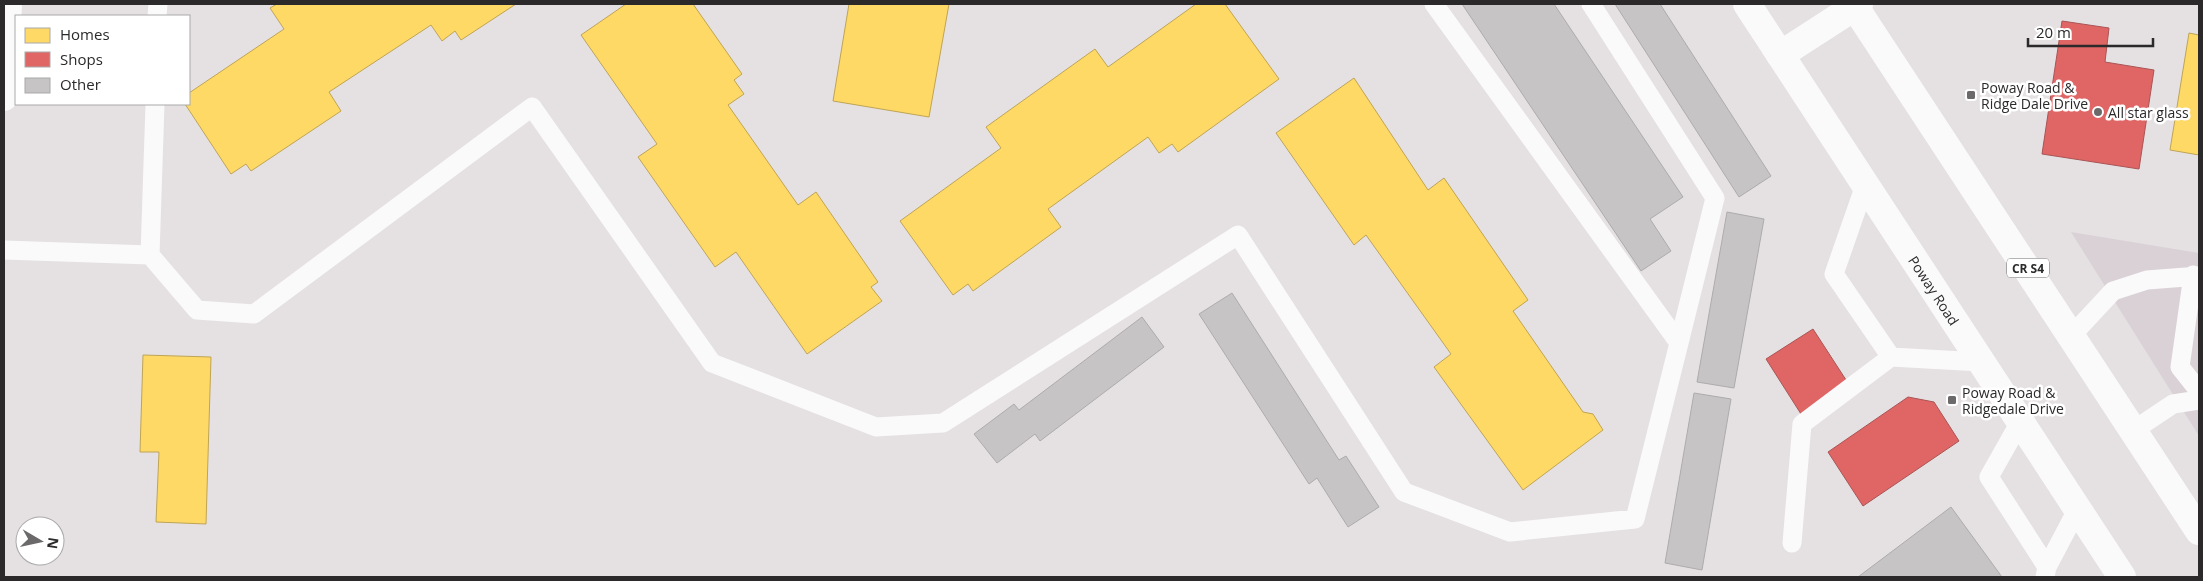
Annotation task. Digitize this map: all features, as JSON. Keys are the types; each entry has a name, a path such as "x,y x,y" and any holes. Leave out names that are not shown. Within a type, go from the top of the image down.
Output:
{"main road":[{"path":"4,97 8,4"},
{"name":"Poway Road","path":"1746,4 2122,577"},
{"path":"1780,55 1855,5"},
{"name":"CR S4","path":"1855,5 2199,531"}],"lane":[{"path":"1434,4 1679,344"},
{"path":"155,105 150,255 197,310 254,314 532,107 712,363 876,427 943,423 1238,235 1404,492 1510,532 1635,519 1715,198 1592,4"},
{"path":"1865,185 1834,274 1891,357"},
{"path":"4,250 150,255"},
{"path":"2072,335 2113,291 2148,280 2196,276 2180,367 2199,392"},
{"path":"1792,543 1802,424 1891,357 1981,362"},
{"path":"2134,430 2173,404 2199,400"},
{"path":"2020,422 1989,477 2046,572"},
{"path":"2046,572 2077,510"}],"shaded area":[{"path":"2071,232 2199,253 2199,436"}],"building: Homes":[{"path":"277,4 516,4 461,40 455,31 442,41 431,25 329,92 341,111 251,171 246,164 231,174 186,105 190,105 190,92 284,29 270,8"},
{"path":"626,4 693,4 742,74 734,80 744,94 728,105 798,205 816,192 878,282 871,287 882,301 807,354 736,252 715,267 638,157 657,144 581,35"},
{"path":"849,4 949,4 929,117 833,101"},
{"path":"1196,4 1225,4 1279,79 1178,152 1172,144 1159,153 1148,137 1048,209 1061,227 973,291 968,284 953,295 900,221 1001,148 986,127 1095,49 1108,67"},
{"path":"2189,33 2199,35 2199,155 2170,150"},
{"path":"1354,78 1428,190 1444,178 1528,300 1513,311 1583,412 1593,414 1603,430 1523,490 1434,367 1451,354 1366,235 1354,245 1276,133"},
{"path":"143,355 211,357 206,524 156,522 159,452 140,452"}],"building: Shops":[{"name":"All star glass","path":"2062,21 2109,28 2105,62 2154,70 2139,169 2042,154"},
{"path":"1813,329 1848,383 1801,414 1766,359"},
{"path":"1908,397 1934,402 1959,441 1863,506 1828,452"}],"building: Other":[{"path":"1462,4 1554,4 1683,197 1650,219 1671,251 1641,271"},
{"path":"1615,4 1660,4 1771,176 1739,197"},
{"path":"1727,212 1764,219 1734,388 1697,382"},
{"path":"1232,293 1339,460 1346,456 1379,507 1348,527 1317,478 1309,484 1199,314"},
{"path":"1142,317 1164,347 1040,441 1035,434 997,463 974,434 1014,404 1019,410"},
{"path":"1694,393 1731,399 1702,570 1665,563"},
{"path":"1951,507 2002,577 1858,577"}],"place":[{"name":"Poway Road & Ridge Dale Drive","path":"1971,95"},
{"name":"All star glass","path":"2098,112"},
{"name":"Poway Road & Ridgedale Drive","path":"1952,400"}]}
